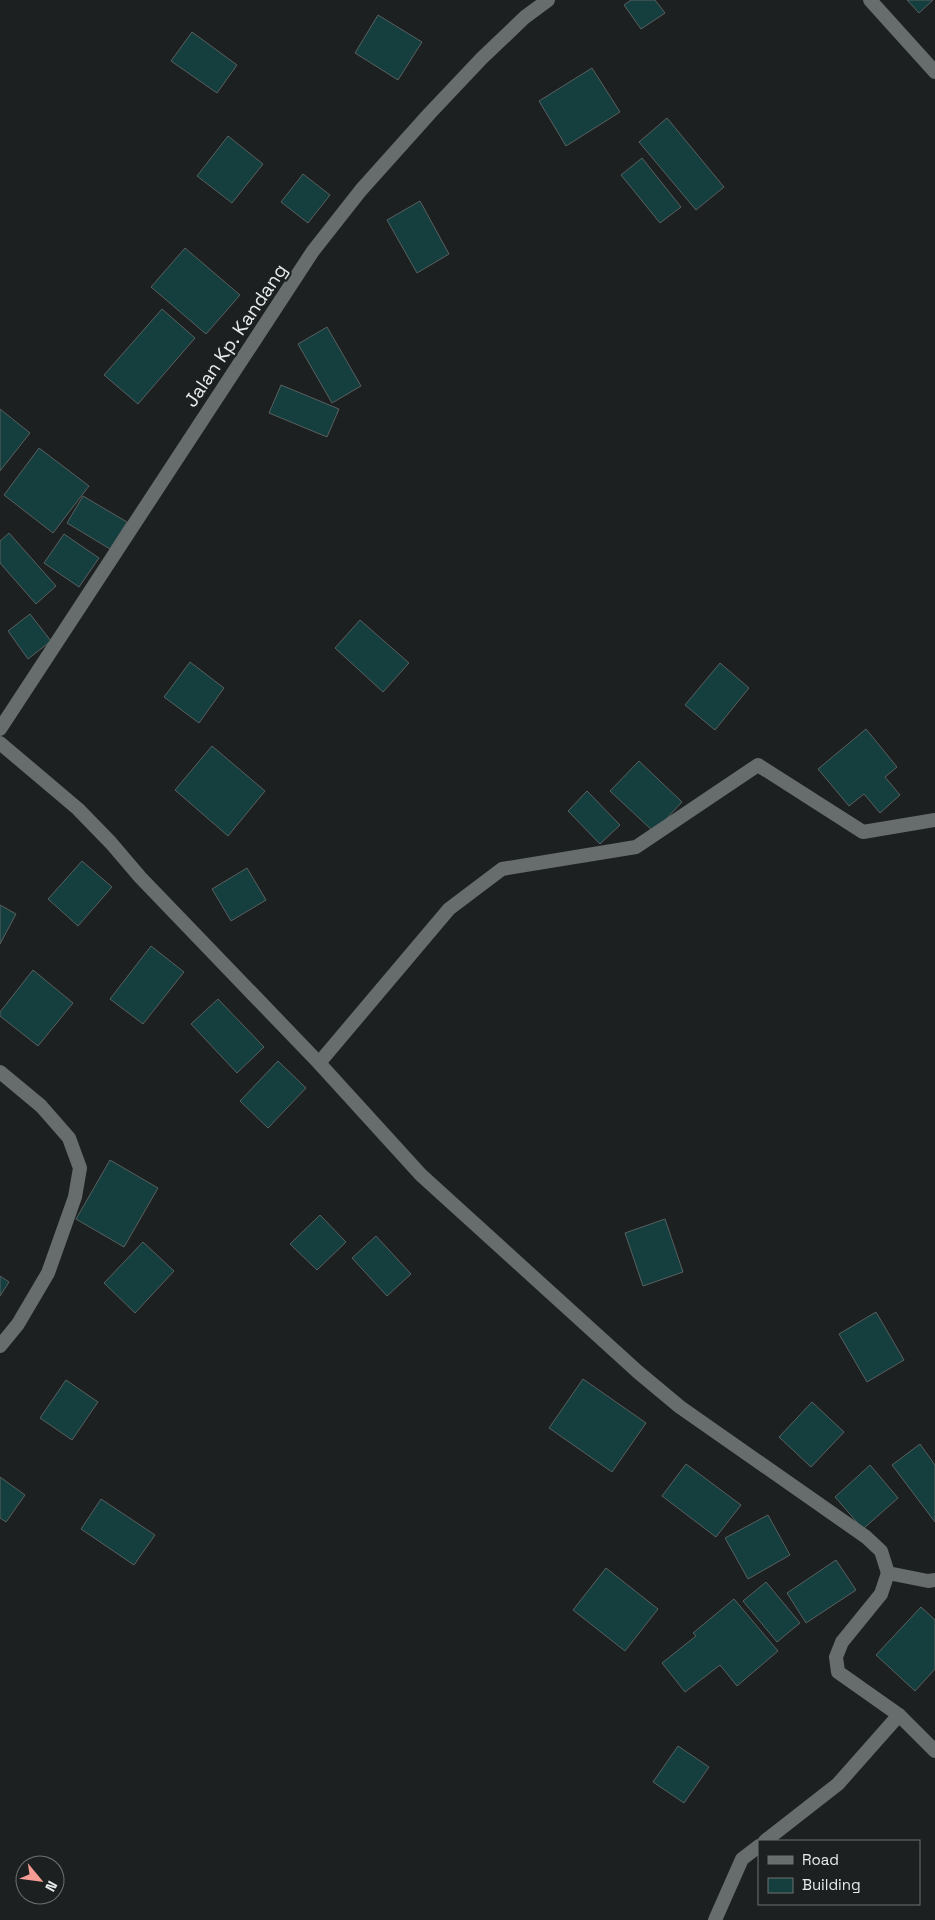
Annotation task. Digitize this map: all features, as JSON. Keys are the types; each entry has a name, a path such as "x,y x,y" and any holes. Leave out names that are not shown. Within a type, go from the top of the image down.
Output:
{"street":[{"name":"Jalan Kp. Kandang","path":"0,729 313,251 361,190 430,113 482,58 525,17 548,0"},
{"path":"870,0 935,72"},
{"path":"0,743 78,809 140,877 319,1063 421,1175 638,1372 680,1407 866,1537 880,1551 888,1573 881,1594 842,1642 836,1657 838,1672 899,1716 935,1752"},
{"path":"319,1063 450,909 502,869 636,847 758,765 863,832 935,820"},
{"path":"0,1072 41,1106 69,1138 80,1168 75,1197 48,1272 18,1324 0,1346"},
{"path":"888,1573 928,1582 935,1580"},
{"path":"766,1840 838,1784 899,1716"},
{"path":"716,1920 742,1859 758,1847"}],"building":[{"path":"631,0 655,0 665,13 641,29 624,5"},
{"path":"907,0 933,0 919,13"},
{"path":"378,15 422,42 398,80 355,53"},
{"path":"192,32 237,65 217,93 171,61"},
{"path":"592,68 620,112 566,146 539,101"},
{"path":"667,118 724,187 696,210 639,142"},
{"path":"228,136 263,164 232,203 197,176"},
{"path":"642,158 681,207 660,223 621,175"},
{"path":"303,174 330,195 308,223 281,202"},
{"path":"420,201 449,254 417,273 387,220"},
{"path":"185,248 240,295 206,334 151,287"},
{"path":"162,309 195,338 138,404 104,375"},
{"path":"327,327 361,386 332,403 298,344"},
{"path":"281,385 339,409 327,437 269,413"},
{"path":"0,409 30,433 0,471"},
{"path":"39,448 89,486 53,533 4,495"},
{"path":"83,496 127,522 110,549 67,523"},
{"path":"9,533 56,586 36,604 0,563 0,541"},
{"path":"64,534 99,558 79,587 44,563"},
{"path":"30,614 51,641 28,659 8,631"},
{"path":"360,620 409,663 383,692 335,648"},
{"path":"190,662 224,688 199,723 164,697"},
{"path":"720,663 749,688 715,730 685,705"},
{"path":"866,729 897,767 885,777 900,795 880,813 864,794 849,806 818,769"},
{"path":"212,746 265,791 228,836 175,790"},
{"path":"639,761 682,802 654,832 610,791"},
{"path":"587,791 620,825 600,844 568,811"},
{"path":"82,861 112,887 78,926 48,899"},
{"path":"247,868 266,900 231,921 212,889"},
{"path":"0,905 16,914 0,944"},
{"path":"151,946 184,972 143,1024 110,999"},
{"path":"33,970 73,1003 38,1046 0,1016 0,1012"},
{"path":"218,999 264,1047 237,1073 191,1024"},
{"path":"278,1061 306,1088 268,1128 240,1101"},
{"path":"110,1160 158,1188 124,1247 76,1219"},
{"path":"320,1215 346,1242 317,1270 290,1244"},
{"path":"665,1219 683,1272 643,1286 625,1233"},
{"path":"376,1236 411,1274 387,1296 352,1258"},
{"path":"143,1242 174,1271 135,1313 104,1283"},
{"path":"0,1276 9,1282 0,1296"},
{"path":"876,1312 904,1360 867,1382 839,1334"},
{"path":"583,1379 646,1423 612,1472 549,1428"},
{"path":"66,1380 98,1402 72,1440 40,1418"},
{"path":"812,1402 844,1432 811,1467 779,1437"},
{"path":"920,1444 935,1465 935,1522 892,1465"},
{"path":"686,1464 741,1505 716,1537 662,1496"},
{"path":"870,1465 898,1498 863,1529 835,1497"},
{"path":"0,1477 25,1495 6,1522 0,1518"},
{"path":"101,1499 155,1535 134,1565 81,1529"},
{"path":"768,1515 790,1555 748,1579 725,1538"},
{"path":"836,1560 856,1590 806,1623 787,1593"},
{"path":"606,1568 658,1609 625,1651 573,1610"},
{"path":"766,1582 800,1623 777,1642 743,1601"},
{"path":"734,1599 778,1651 737,1686 720,1665 685,1692 662,1663 696,1636 693,1633"},
{"path":"921,1607 935,1620 935,1669 915,1691 876,1655"},
{"path":"678,1746 709,1767 684,1803 653,1782"}]}
